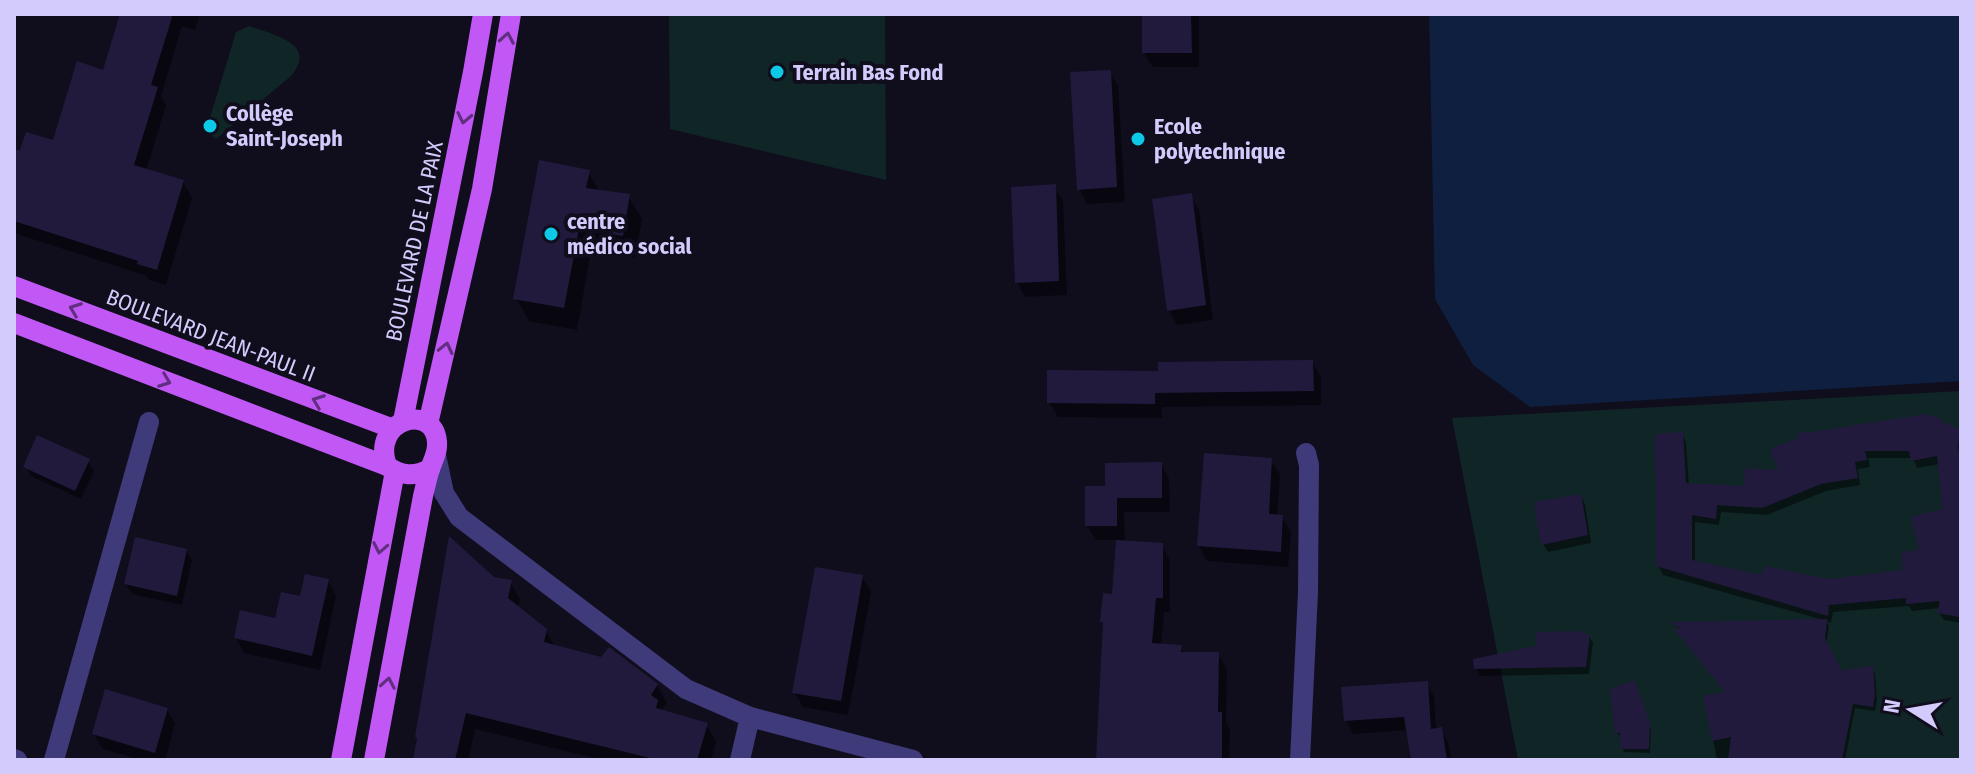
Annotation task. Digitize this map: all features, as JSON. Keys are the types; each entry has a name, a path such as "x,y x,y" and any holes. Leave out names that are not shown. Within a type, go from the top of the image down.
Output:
{"main road":[{"name":"BOULEVARD DE LA PAIX","path":"397,424 483,14"},
{"path":"428,424 482,189 511,14"},
{"name":"BOULEVARD JEAN-PAUL II","path":"14,286 397,424"},
{"path":"14,323 414,476 433,462"},
{"path":"341,760 391,468 384,450 397,424 417,419 434,430 437,440 423,496 374,760"}],"street":[{"path":"473,72 500,78"},
{"path":"54,760 149,422"},
{"path":"1300,760 1308,592 1309,465 1306,453"},
{"path":"433,462 444,493 468,526 686,689 750,717 913,760"},
{"path":"740,760 750,717"}],"green space":[{"name":"Terrain Bas Fond","path":"669,14 885,14 886,180 670,129"},
{"path":"249,26 289,42 299,55 298,65 291,76 216,139 206,131 236,32"},
{"path":"1961,391 1961,760 1518,760 1452,418"}],"water":[{"path":"1429,14 1961,14 1961,381 1530,407 1473,365 1435,299"}],"building":[{"path":"120,14 173,14 151,85 158,87 134,165 184,180 157,270 14,221 14,150 20,150 26,132 53,140 77,61 103,70"},
{"path":"1142,14 1191,14 1192,53 1142,53"},
{"path":"1111,70 1117,187 1077,190 1070,72"},
{"name":"centre médico social","path":"539,160 590,170 586,188 630,194 623,236 579,229 564,308 513,299"},
{"path":"1056,184 1059,281 1015,283 1011,187"},
{"path":"1192,193 1206,305 1167,311 1152,199"},
{"path":"1313,360 1314,391 1155,393 1155,404 1047,403 1047,370 1158,371 1158,362"},
{"path":"1926,414 1961,430 1958,445 1961,477 1959,617 1937,613 1940,601 1906,604 1906,598 1829,605 1828,616 1656,566 1655,434 1683,432 1686,483 1744,486 1745,468 1778,470 1770,449 1798,438 1798,432","holes":["1865,451 1909,451 1911,461 1937,456 1942,509 1911,517 1919,550 1901,552 1903,570 1828,579 1764,566 1762,575 1692,560 1692,515 1716,519 1717,505 1762,508 1821,484 1858,478 1855,462 1867,460"]},
{"path":"37,435 90,459 75,491 23,467"},
{"path":"1204,453 1272,458 1269,514 1283,515 1281,552 1197,546"},
{"path":"1162,462 1162,498 1117,498 1117,526 1085,526 1085,486 1105,486 1105,463"},
{"path":"1581,494 1588,535 1541,545 1534,502"},
{"path":"449,536 494,577 512,580 508,598 547,629 544,642 601,657 609,647 658,684 651,695 658,700 656,708 708,723 697,760 658,760 466,713 455,760 413,760"},
{"path":"135,537 187,549 177,596 124,584"},
{"path":"1116,540 1163,543 1163,598 1156,598 1152,643 1182,645 1181,652 1219,652 1218,712 1222,712 1222,760 1096,760 1103,622 1100,622 1103,593 1112,594"},
{"path":"815,567 863,575 841,701 792,693"},
{"path":"305,574 329,579 312,656 234,638 240,610 275,618 281,592 300,596"},
{"path":"1827,619 1825,638 1841,670 1873,666 1873,707 1853,704 1842,760 1728,760 1731,737 1712,741 1703,696 1725,692 1674,629 1680,628 1671,622"},
{"path":"1582,631 1583,634 1590,634 1586,667 1474,669 1473,659 1536,646 1536,632"},
{"path":"1635,680 1650,723 1649,749 1620,749 1620,733 1615,733 1610,689"},
{"path":"1428,681 1431,729 1442,727 1447,760 1411,760 1404,717 1344,721 1341,687"},
{"path":"105,689 168,708 155,753 92,734"}],"place":[{"name":"Terrain Bas Fond","path":"777,72"},
{"name":"Collège Saint-Joseph","path":"210,126"},
{"name":"Ecole polytechnique","path":"1138,139"},
{"name":"centre médico social","path":"551,234"}]}
